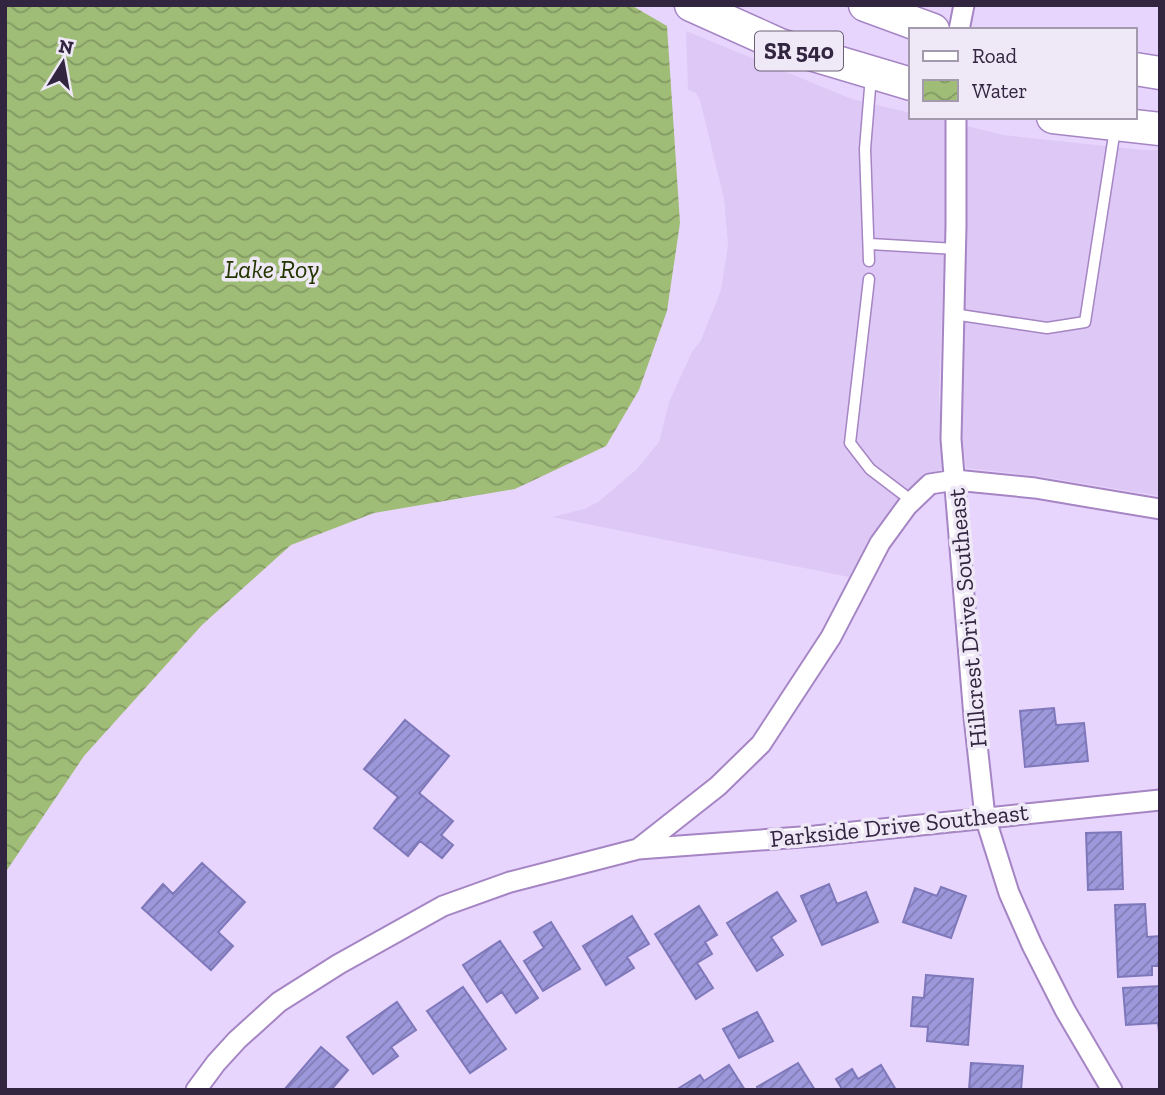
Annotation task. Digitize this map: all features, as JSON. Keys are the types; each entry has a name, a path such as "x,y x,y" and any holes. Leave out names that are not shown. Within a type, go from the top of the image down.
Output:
{"main road":[{"name":"SR 540","path":"691,5 780,45 909,83"},
{"name":"SR 540","path":"865,5 928,28"},
{"path":"1137,69 1160,73"},
{"path":"1068,119 1160,129"}],"street":[{"path":"959,28 964,5"},
{"name":"Hillcrest Drive Southeast","path":"956,119 951,439 973,708 985,817 1009,894 1031,945 1112,1090"},
{"path":"196,1090 237,1040 279,1002 338,964 443,906 510,881 638,849 718,786 761,744 831,638 880,543 912,501 930,484 955,480 1035,488 1160,509"},
{"name":"Parkside Drive Southeast","path":"638,849 815,836 1160,800"}],"lane":[{"path":"869,261 865,149 871,72"},
{"path":"953,314 1047,328 1084,322 1115,125"},
{"path":"870,244 956,249"},
{"path":"869,279 849,443 870,469 912,501"}],"shaded area":[{"path":"686,31 852,99 909,113 909,119 945,121 945,227 939,394 943,469 923,475 899,498 870,537 849,577 552,517 584,509 598,502 637,469 659,442 669,402 692,352 701,340 721,290 728,245 724,199 700,100 696,93 688,90"},
{"path":"967,126 1003,135 1160,150 1160,496 1037,476 966,468 962,438 962,393"}],"water":[{"name":"Lake Roy","path":"5,5 631,5 667,26 680,223 667,311 639,390 606,446 515,489 374,513 291,545 202,625 84,756 5,873"}],"building":[{"path":"1054,708 1056,725 1084,723 1088,761 1025,767 1020,711"},
{"path":"405,720 449,756 419,793 453,821 441,835 453,845 442,858 420,841 408,856 374,828 398,797 364,769"},
{"path":"1121,832 1123,889 1088,890 1086,833"},
{"path":"202,863 245,902 218,932 233,946 211,970 142,908 163,884 173,894"},
{"path":"829,884 837,904 866,892 878,922 822,945 801,896"},
{"path":"941,887 966,896 951,938 903,922 915,888 937,896"},
{"path":"777,892 796,921 771,937 783,955 757,971 727,923"},
{"path":"1145,904 1147,937 1160,936 1160,966 1152,966 1152,975 1118,977 1115,905"},
{"path":"699,906 717,935 705,942 712,954 697,963 713,988 696,999 655,934"},
{"path":"632,916 649,944 627,957 634,968 606,985 583,946"},
{"path":"551,922 580,969 543,991 524,961 544,948 534,932"},
{"path":"500,941 538,998 516,1013 502,992 487,1002 463,965"},
{"path":"926,975 973,979 968,1045 927,1041 928,1027 911,1026 913,997 924,998"},
{"path":"1160,986 1160,1041 1158,1023 1126,1025 1123,988"},
{"path":"463,987 506,1049 470,1073 427,1011"},
{"path":"397,1002 416,1030 391,1047 398,1056 373,1074 347,1037"},
{"path":"757,1012 773,1041 739,1058 723,1029"},
{"path":"321,1047 348,1070 331,1090 284,1090"},
{"path":"798,1063 815,1090 758,1090 757,1087"},
{"path":"971,1063 1023,1066 1021,1090 969,1090"},
{"path":"729,1065 745,1090 676,1090 700,1075 704,1081"},
{"path":"881,1065 896,1090 840,1090 842,1089 836,1079 852,1069 858,1079"}]}
